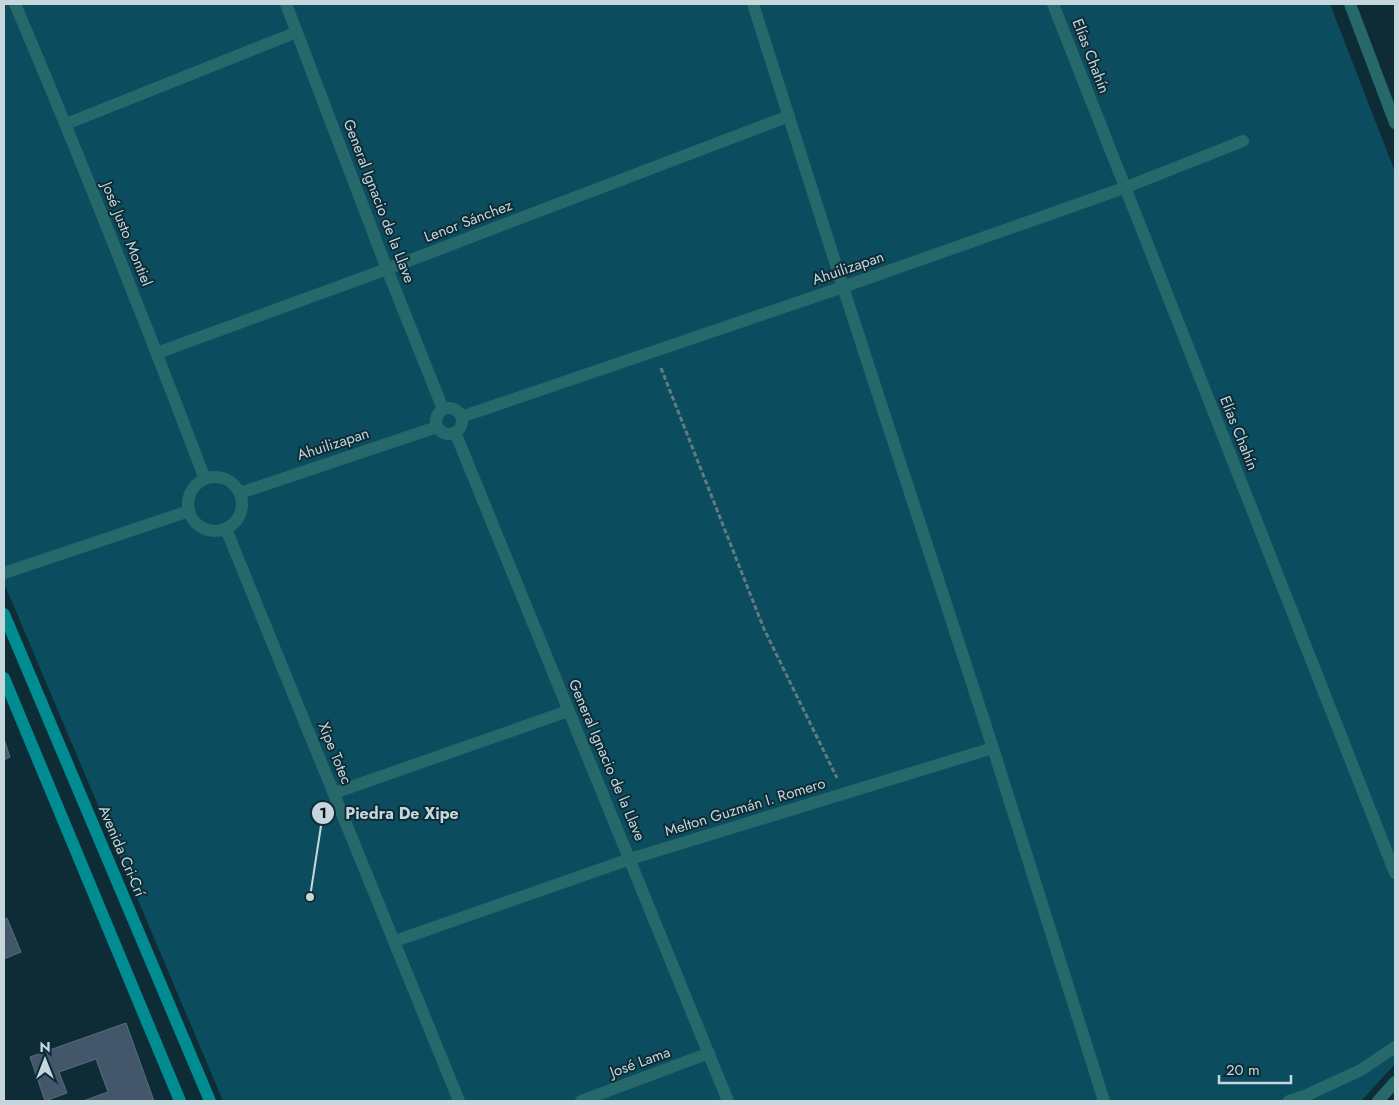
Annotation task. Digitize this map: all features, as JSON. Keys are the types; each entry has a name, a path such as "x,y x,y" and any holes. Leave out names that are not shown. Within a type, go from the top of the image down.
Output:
{"main road":[{"name":"Avenida Cri-Crí","path":"4,614 210,1101"},
{"path":"4,678 180,1101"}],"street":[{"name":"José Justo Montiel","path":"15,4 66,124 205,479"},
{"name":"General Ignacio de la Llave","path":"286,4 387,269 443,409"},
{"path":"753,4 993,748 1104,1101"},
{"name":"Elías Chahín","path":"1053,4 1395,873"},
{"path":"1350,4 1395,123"},
{"path":"66,124 297,32"},
{"name":"Lenor Sánchez","path":"157,353 387,269 789,116"},
{"name":"Ahuilizapan","path":"461,417 843,287 1124,188 1243,141"},
{"path":"443,409 456,410 461,417 461,425 455,432 447,434 437,427 437,415 443,409"},
{"name":"Ahuilizapan","path":"240,493 437,427"},
{"name":"General Ignacio de la Llave","path":"455,432 728,1101"},
{"path":"214,477 224,478 232,482 240,493 242,507 240,517 226,529 209,531 201,528 194,522 189,511 188,498 197,483 214,477"},
{"path":"4,573 189,511"},
{"name":"Xipe Totec","path":"226,529 459,1101"},
{"path":"334,793 568,711"},
{"name":"Melton Guzmán I. Romero","path":"395,942 630,859 993,748"},
{"path":"1289,1101 1307,1095 1361,1070 1395,1047"},
{"name":"José Lama","path":"581,1101 709,1053"},
{"path":"1378,1101 1395,1082"}],"path":[{"path":"655,351 764,629 844,793"}],"shaded area":[{"path":"4,4 1330,4 1395,172 1395,1064 1361,1101 223,1101 4,583"}],"building":[{"path":"4,739 10,757 4,760"},
{"path":"7,918 21,952 4,959 4,920"},
{"path":"126,1023 154,1101 83,1101 108,1092 96,1059 59,1072 67,1093 45,1101 30,1057"}],"place":[{"name":"Piedra De Xipe","path":"310,897"}]}
